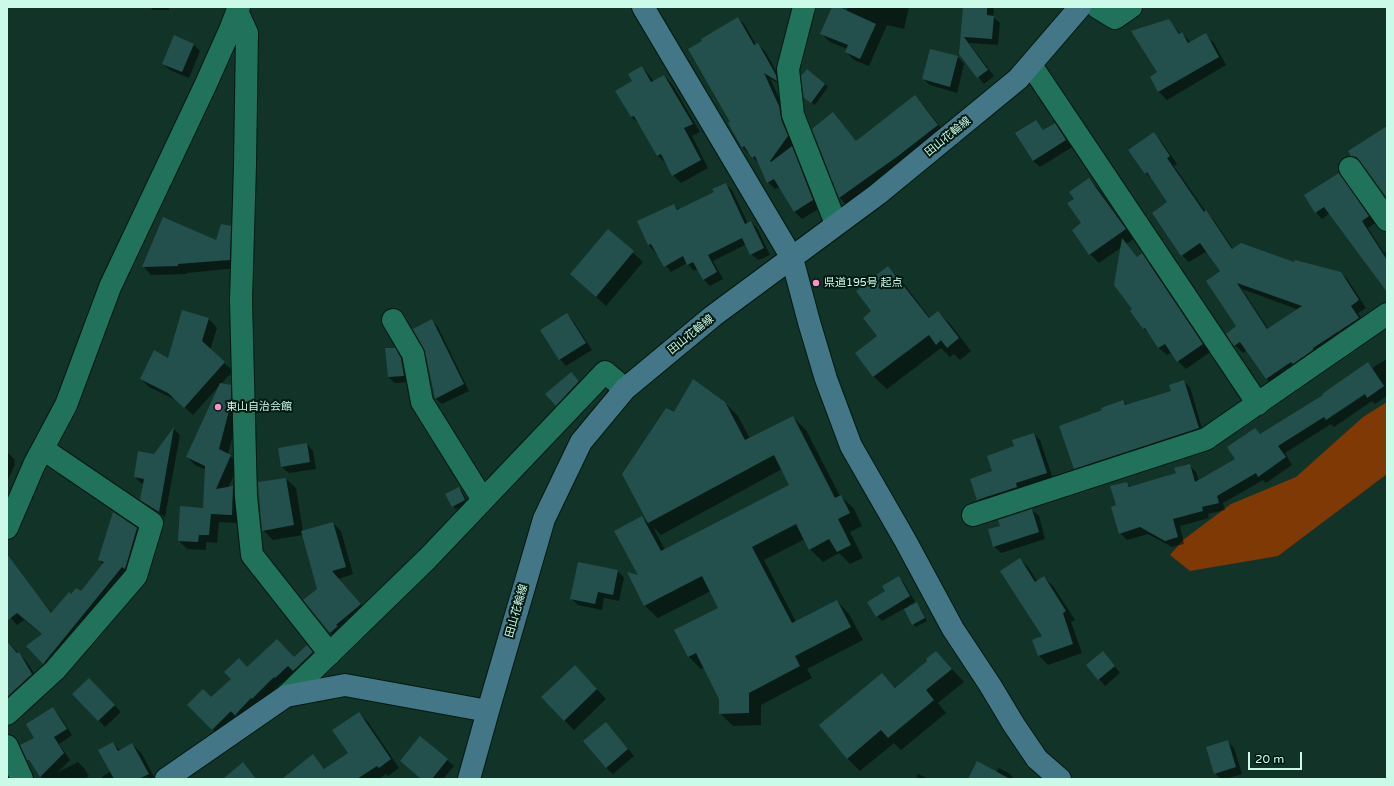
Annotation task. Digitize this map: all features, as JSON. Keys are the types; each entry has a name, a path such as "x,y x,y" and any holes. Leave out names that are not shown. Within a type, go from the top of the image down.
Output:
{"street":[{"path":"643,7 792,258 826,379 851,446 905,540 953,629 1014,725 1037,758 1060,779"},
{"path":"804,7 788,69 793,115 836,224"},
{"name":"田山花輪線","path":"469,779 544,519 581,442 626,388 713,316 884,189 1018,79 1080,7"},
{"path":"1097,7 1115,18 1132,7"},
{"path":"7,528 34,465 66,405 110,287 205,86 238,9"},
{"path":"238,9 247,32 241,301 246,497 252,555 330,654"},
{"path":"1031,65 1258,404"},
{"path":"1350,168 1386,217"},
{"path":"973,515 1206,440 1387,314"},
{"path":"393,320 413,354 422,402 483,500"},
{"path":"166,779 286,696 427,559 605,372 626,388"},
{"path":"7,714 55,670 136,576 152,523 43,449"},
{"path":"286,696 345,685 488,711"},
{"path":"7,746 22,779"}],"shaded area":[{"path":"1387,402 1387,474 1278,556 1190,571 1170,555 1183,540 1231,504 1296,477 1363,417"}],"building":[{"path":"832,7 839,7 876,24 860,59 845,52 848,45 820,34"},
{"path":"963,7 987,7 987,15 994,16 992,39 964,37 988,70 977,78 959,54"},
{"path":"738,17 754,45 758,43 776,75 777,81 764,73 779,106 781,119 788,136 770,161 771,162 792,146 813,200 794,212 774,179 767,183 755,156 752,158 744,146 742,148 728,123 730,122 688,49 702,41 701,39"},
{"path":"1169,19 1179,34 1182,32 1188,43 1206,33 1219,57 1158,92 1150,77 1157,72 1131,31"},
{"path":"174,35 194,44 182,72 162,64"},
{"path":"930,49 958,56 950,87 922,79"},
{"path":"642,66 651,82 664,75 693,124 684,128 701,160 672,176 661,154 657,156 634,116 631,117 615,91 632,81 628,74"},
{"path":"807,69 825,84 811,103 804,98 801,76"},
{"path":"915,95 938,125 898,156 839,198 812,129 833,112 856,141"},
{"path":"1036,120 1043,130 1055,123 1066,140 1033,161 1015,133"},
{"path":"1387,126 1387,198 1360,161 1356,157 1351,156 1348,151"},
{"path":"1154,132 1170,156 1167,158 1204,212 1206,210 1232,249 1241,243 1294,262 1295,260 1341,272 1359,300 1351,306 1359,318 1313,348 1313,350 1293,364 1291,362 1266,379 1240,342 1234,346 1226,334 1236,326 1206,281 1220,271 1200,243 1181,256 1152,213 1167,202 1147,172 1145,174 1128,150","holes":["1237,283 1302,306 1267,329"]},
{"path":"1339,173 1369,216 1362,221 1387,260 1387,292 1324,207 1315,213 1304,195"},
{"path":"1089,178 1126,229 1089,255 1072,230 1081,223 1067,203 1074,199 1069,192"},
{"path":"726,183 745,224 751,221 764,248 750,255 742,238 708,255 717,272 703,280 693,262 687,265 683,256 664,267 651,244 648,245 637,221 674,204 677,210 714,192 712,189"},
{"path":"163,217 216,240 221,224 231,226 230,260 178,264 178,266 142,267"},
{"path":"608,229 634,251 596,297 570,274"},
{"path":"1122,238 1137,257 1142,253 1203,344 1177,362 1165,344 1158,348 1145,328 1143,329 1130,311 1132,309 1114,285"},
{"path":"888,266 929,318 938,311 959,338 947,348 941,340 936,345 929,335 873,377 855,353 877,336 863,318 871,311 856,291"},
{"path":"182,310 209,318 202,341 225,362 184,408 168,393 140,379 154,350 168,358"},
{"path":"567,313 586,343 559,360 540,330"},
{"path":"432,319 464,384 435,399 425,351 413,329"},
{"path":"385,348 395,348 401,358 404,376 388,377"},
{"path":"1368,362 1384,386 1367,398 1365,394 1326,420 1324,417 1278,446 1286,457 1258,477 1256,473 1217,496 1219,503 1202,507 1203,511 1173,519 1178,537 1165,541 1140,527 1119,534 1111,507 1116,505 1110,486 1127,482 1129,487 1176,473 1174,468 1190,464 1195,482 1235,459 1227,447 1255,428 1260,434 1323,395 1322,394"},
{"path":"571,372 579,381 556,406 545,394"},
{"path":"693,379 725,402 745,440 793,416 835,498 841,495 850,513 838,519 851,545 837,552 829,539 809,550 796,524 752,547 792,623 837,600 851,627 795,656 800,666 749,693 749,713 719,714 719,699 696,653 688,657 674,630 718,608 702,576 644,606 627,572 638,575 614,531 642,516 661,551 789,485 774,455 648,523 622,474 666,408 674,412"},
{"path":"1184,380 1199,428 1074,469 1059,426 1102,410 1101,408 1123,400 1125,405 1171,391 1169,385"},
{"path":"220,383 231,385 231,403 219,449 231,455 216,489 233,486 232,515 211,514 209,535 199,535 198,542 178,541 180,506 203,508 205,466 186,457"},
{"path":"174,427 159,512 140,500 144,479 134,477 138,451 154,454"},
{"path":"1034,433 1047,473 1016,483 1017,487 977,500 970,479 992,471 987,456 1014,446 1012,440"},
{"path":"307,443 310,462 281,467 278,448"},
{"path":"286,478 294,525 262,531 258,482"},
{"path":"459,487 465,500 452,507 445,494"},
{"path":"1032,509 1039,532 993,547 988,529 1000,526 998,520"},
{"path":"113,512 137,528 125,569 122,567 43,664 26,646 42,634 17,613 7,621 7,554 51,613 69,592 71,594 76,588 81,591 104,562 98,560"},
{"path":"333,522 346,567 332,571 361,604 336,625 338,626 330,633 303,600 317,589 301,531"},
{"path":"1020,558 1035,582 1044,576 1066,611 1063,613 1073,644 1038,656 1032,640 1042,636 1000,571"},
{"path":"578,562 618,570 613,595 598,592 595,604 570,599"},
{"path":"899,576 910,596 876,617 867,602 885,591 882,586"},
{"path":"917,602 925,618 912,625 904,609"},
{"path":"277,639 294,657 307,645 313,652 293,671 288,666 275,678 274,677 252,699 251,698 235,715 231,711 212,730 187,705 203,689 211,697 231,679 224,672 239,658 247,667"},
{"path":"7,641 17,653 19,652 32,674 7,697"},
{"path":"936,651 952,669 926,690 934,700 888,738 881,730 847,759 819,725 882,673 895,688 927,661 926,659"},
{"path":"1103,651 1115,666 1098,680 1086,665"},
{"path":"575,665 597,689 564,721 541,697"},
{"path":"89,678 115,705 98,721 72,694"},
{"path":"53,707 67,729 54,737 64,753 40,777 29,760 27,760 20,745 34,738 26,724"},
{"path":"359,712 391,759 379,768 377,766 357,779 282,779 313,754 324,769 348,753 332,730"},
{"path":"606,722 628,749 606,768 583,741"},
{"path":"420,736 448,759 432,779 421,779 400,761"},
{"path":"1228,740 1236,767 1214,774 1206,747"},
{"path":"113,742 118,751 132,743 149,774 139,779 114,779 98,750"},
{"path":"977,761 1010,779 968,779"},
{"path":"243,762 256,779 223,779"}],"place":[{"name":"県道195号 起点","path":"816,283"},
{"name":"東山自治会館","path":"218,407"}]}
